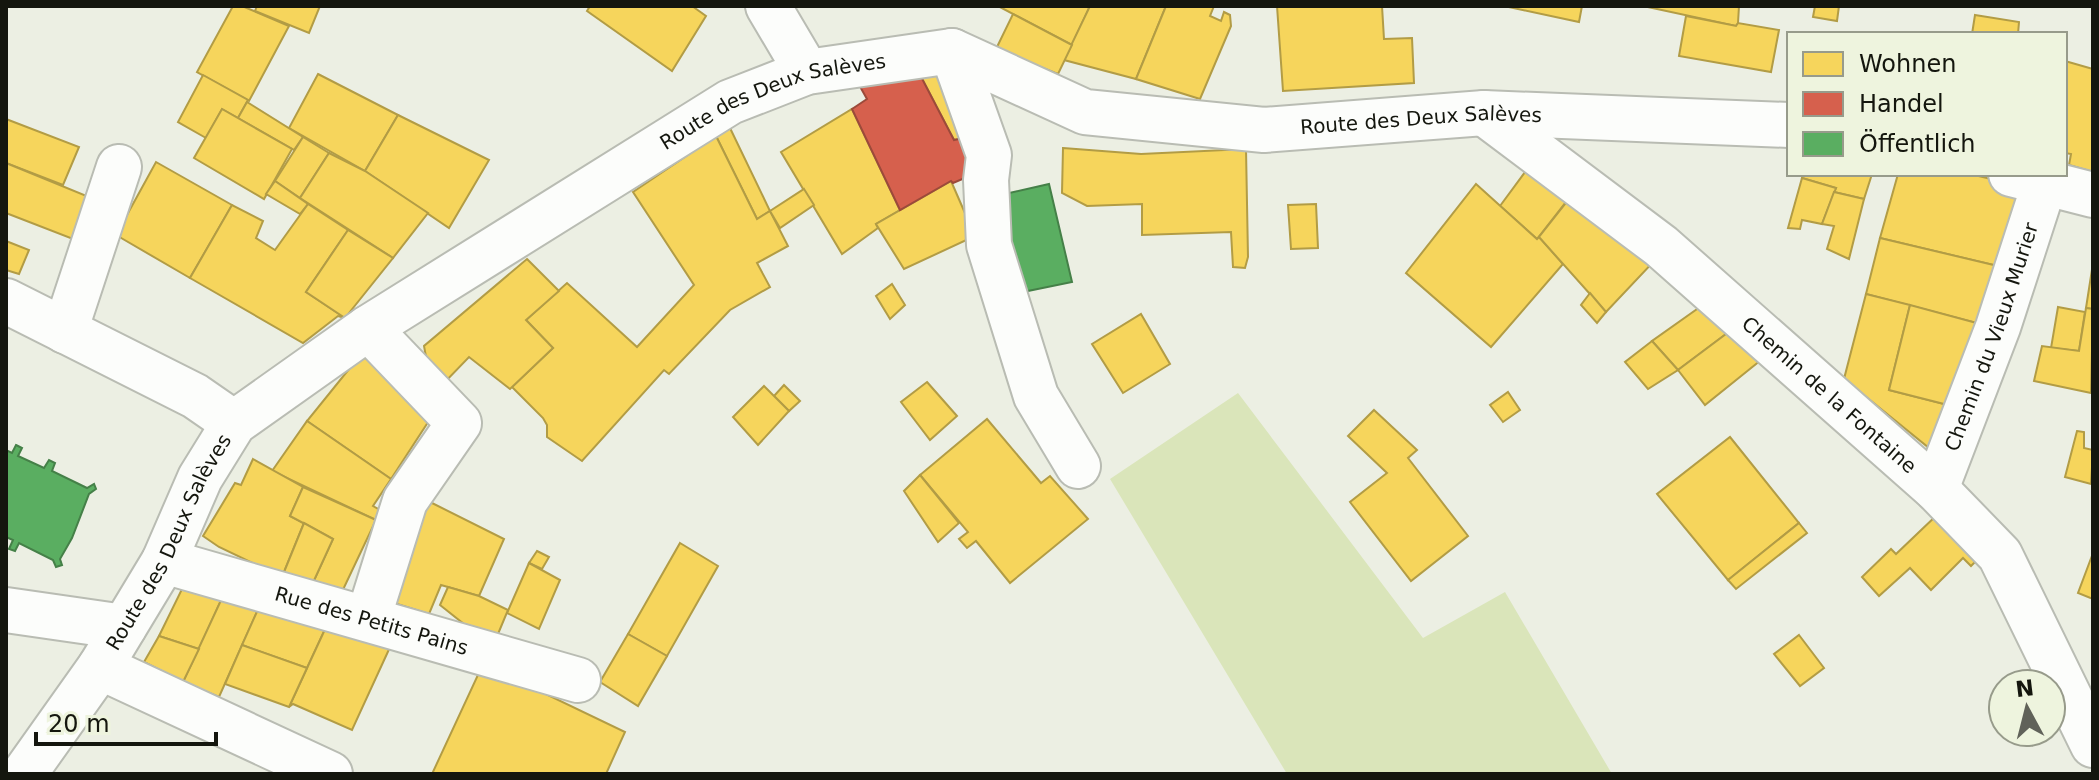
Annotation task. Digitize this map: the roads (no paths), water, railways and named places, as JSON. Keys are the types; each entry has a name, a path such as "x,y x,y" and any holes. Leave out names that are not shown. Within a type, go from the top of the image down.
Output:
{"street":[{"path":"768,6 807,72"},
{"path":"952,51 989,155 986,180 989,245 1036,396 1078,466"},
{"name":"Route des Deux Salèves","path":"24,774 100,667 164,561 200,478 234,423 368,328 730,102 807,72 952,51 1085,112 1264,130 1484,113 1787,125"},
{"name":"Chemin de la Fontaine","path":"1484,113 1661,246 1936,489 2000,555 2093,745"},
{"path":"65,331 119,167"},
{"path":"2028,178 2093,195"},
{"name":"Chemin du Vieux Murier","path":"1936,489 1998,327 2028,178"},
{"path":"6,301 195,396 234,423"},
{"path":"368,328 459,423 405,501 368,619"},
{"name":"Rue des Petits Pains","path":"164,561 578,680"},
{"path":"6,610 124,627"},
{"path":"100,667 330,774"}]}
